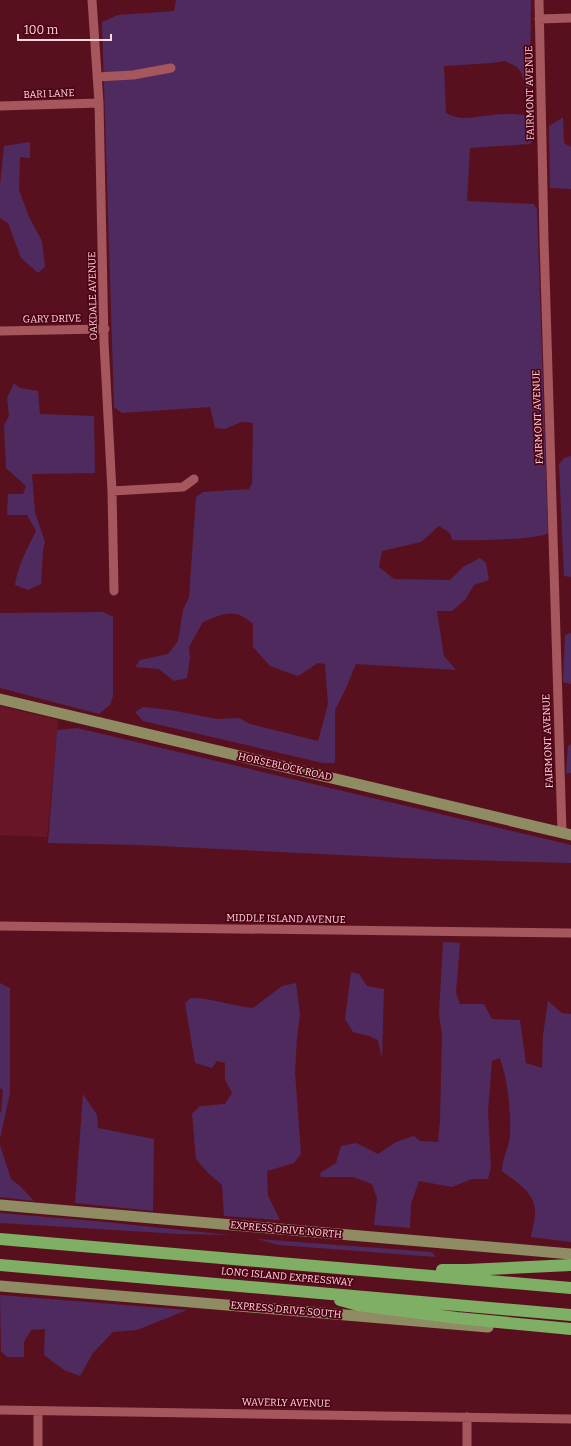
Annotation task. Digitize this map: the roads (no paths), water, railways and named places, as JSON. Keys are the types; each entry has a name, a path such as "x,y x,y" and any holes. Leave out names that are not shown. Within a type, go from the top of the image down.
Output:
{"highway":[{"name":"LONG ISLAND EXPRESSWAY","path":"0,1239 571,1288"},
{"name":"LONG ISLAND EXPRESSWAY","path":"0,1265 571,1315"},
{"path":"352,1269 467,1270 571,1265"},
{"path":"304,1291 358,1305 457,1318 571,1329"}],"main road":[{"name":"HORSEBLOCK ROAD","path":"0,699 567,834"},
{"name":"EXPRESS DRIVE NORTH","path":"0,1205 571,1254"},
{"name":"EXPRESS DRIVE SOUTH","path":"0,1286 571,1334"}],"street":[{"name":"OAKDALE AVENUE","path":"92,0 99,103 114,591"},
{"name":"FAIRMONT AVENUE","path":"539,0 544,248 567,834"},
{"path":"539,19 571,18"},
{"path":"97,77 133,75 171,68"},
{"name":"BARI LANE","path":"0,106 99,103"},
{"name":"GARY DRIVE","path":"0,331 105,329"},
{"path":"112,491 183,487 194,479"},
{"name":"MIDDLE ISLAND AVENUE","path":"0,926 571,934"},
{"name":"WAVERLY AVENUE","path":"0,1410 571,1419"},
{"path":"38,1410 38,1446"},
{"path":"467,1417 467,1446"}]}
